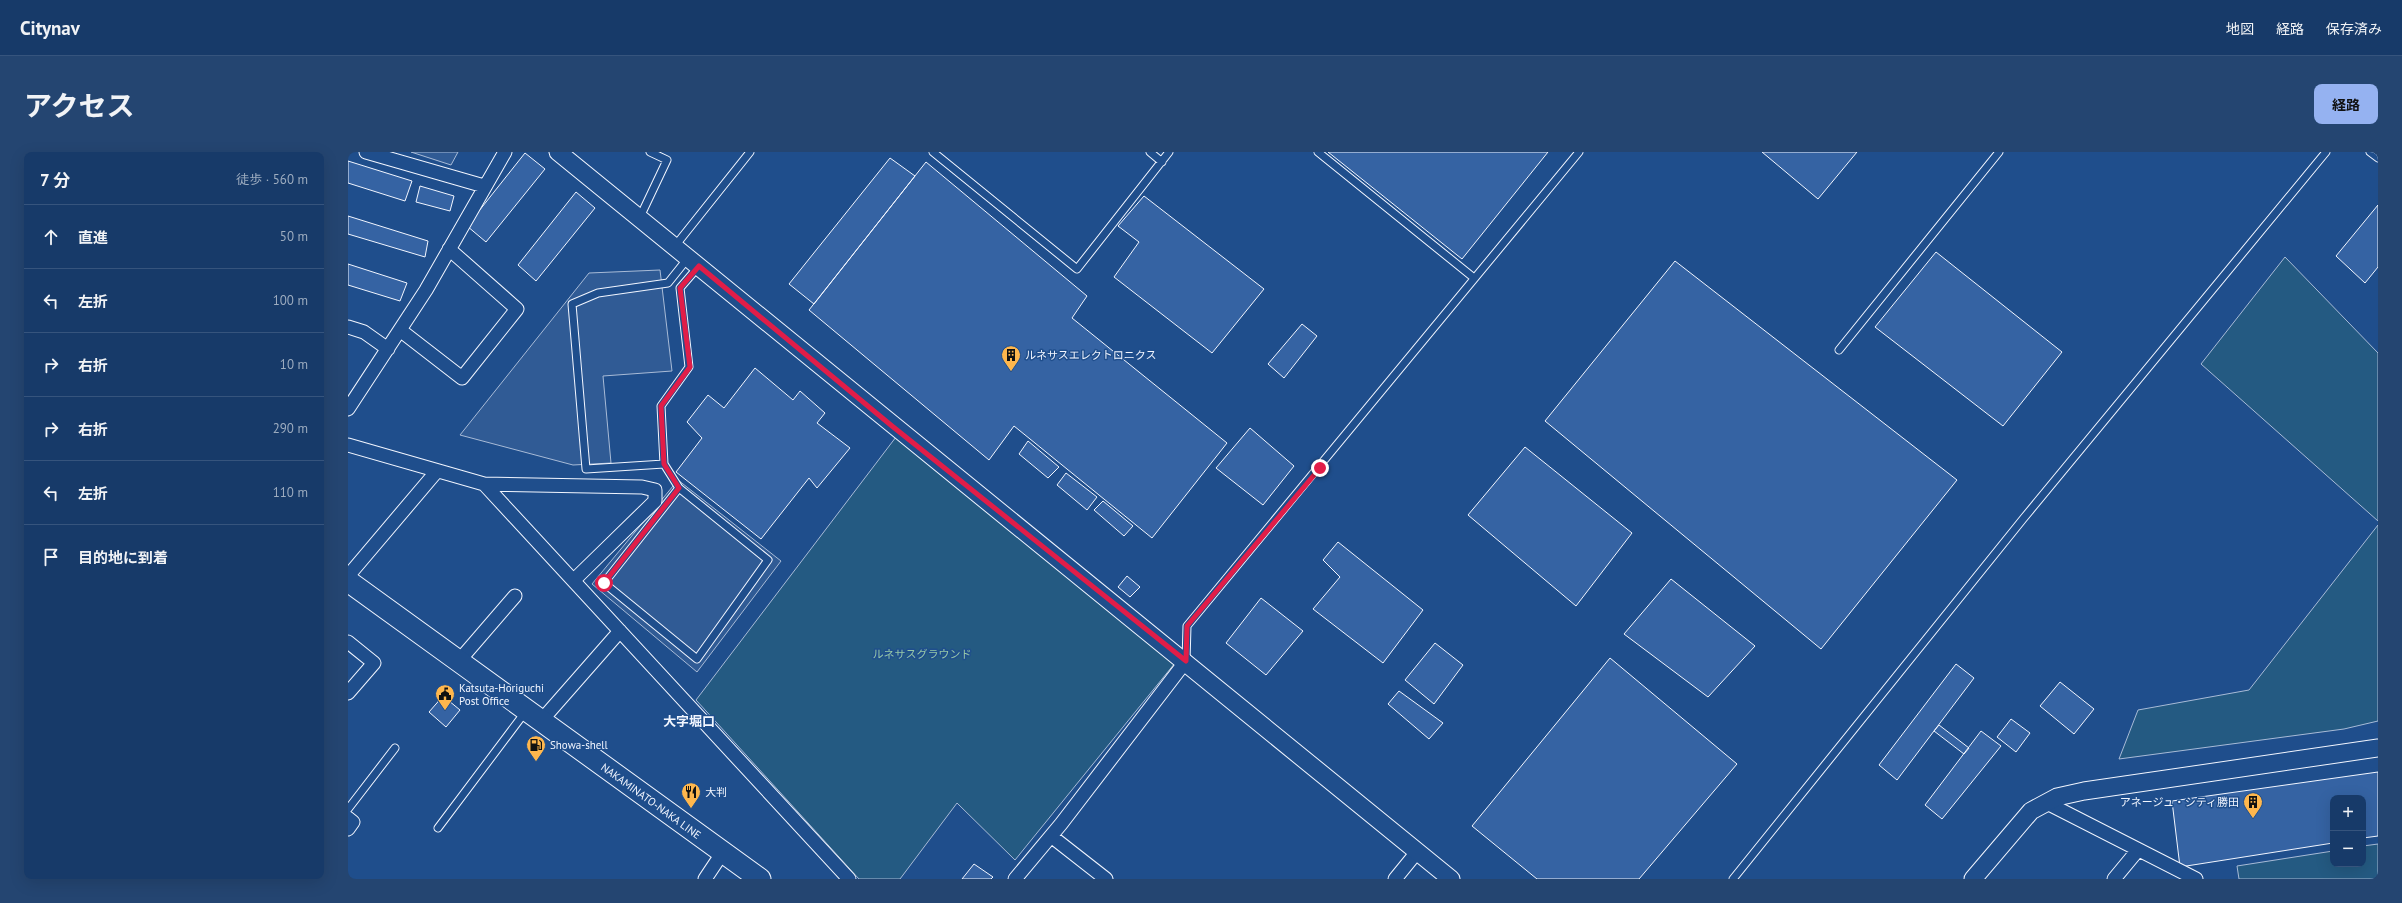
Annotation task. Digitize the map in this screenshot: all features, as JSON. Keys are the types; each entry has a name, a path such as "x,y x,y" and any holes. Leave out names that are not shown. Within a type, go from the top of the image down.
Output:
{"main road":[{"name":"NAKAMINATO-NAKA LINE","path":"348,582 760,879"}],"street":[{"path":"366,152 484,186"},
{"path":"348,409 426,290 484,186 505,152"},
{"path":"558,152 694,261 892,426 1186,661 1451,879"},
{"path":"400,330 462,378 517,310 449,249"},
{"path":"348,327 364,332 388,349"},
{"path":"348,445 484,484 642,486 655,490 655,501 574,580"},
{"path":"348,576 437,471"},
{"path":"484,484 849,879"},
{"path":"458,662 515,596"},
{"path":"533,716 620,631"},
{"path":"348,642 374,663 348,693"},
{"path":"1015,879 1051,836 1186,661"},
{"path":"1973,879 2030,811 2044,802 2084,791 2378,748"},
{"path":"2044,802 2196,879"},
{"path":"348,818 353,822 348,829"},
{"path":"1051,836 1106,879"},
{"path":"2114,879 2138,850"},
{"path":"705,879 723,852"},
{"path":"1395,879 1417,852"}],"lane":[{"path":"640,217 667,160 650,152"},
{"path":"675,246 750,152"},
{"path":"933,152 1077,269 1169,152"},
{"path":"1150,152 1162,162"},
{"path":"1318,152 1474,278"},
{"path":"1186,661 1187,626 1579,152"},
{"path":"1839,350 1999,152"},
{"path":"1733,879 2023,519 2326,152"},
{"path":"2370,152 2378,158"},
{"path":"679,488 604,583 697,659 768,560 679,488 664,464 661,406 690,367 680,288 694,261"},
{"path":"664,464 586,469 572,304 598,293 668,283 694,261"},
{"path":"438,828 533,716"},
{"path":"348,808 395,748"}],"green space":[{"path":"2285,257 2378,353 2378,521 2201,364"},
{"name":"ルネサスグラウンド","path":"896,437 1175,663 1015,860 957,803 900,879 859,879 696,700"},
{"path":"2378,525 2378,721 2344,729 2119,759 2138,710 2249,690"},
{"path":"2378,844 2378,879 2239,879 2237,866 2330,851 2330,867 2366,867 2366,846"}],"shaded area":[{"path":"411,152 458,152 451,165"},
{"path":"660,270 672,371 603,376 611,463 573,465 460,435 589,273"},
{"path":"678,480 781,561 697,672 592,584"}],"building":[{"path":"1328,152 1548,152 1462,259"},
{"path":"1762,152 1857,152 1818,199"},
{"path":"525,153 545,169 486,242 467,226"},
{"path":"890,158 915,176 814,304 789,284"},
{"path":"348,161 412,181 405,201 348,183"},
{"name":"ルネサスエレクトロニクス","path":"926,162 1087,296 1072,318 1227,443 1152,538 1014,426 989,460 809,310"},
{"path":"420,186 454,196 450,211 416,202"},
{"path":"576,192 595,208 536,281 518,265"},
{"path":"1144,196 1264,289 1212,353 1114,277 1139,242 1118,226"},
{"path":"2378,205 2378,267 2365,283 2336,256"},
{"path":"348,216 428,241 425,257 348,234"},
{"path":"1936,252 2062,352 2003,426 1875,327"},
{"path":"1675,261 1957,480 1821,649 1545,421"},
{"path":"348,264 407,283 400,301 348,285"},
{"path":"1302,324 1317,336 1284,378 1268,364"},
{"path":"755,368 793,400 800,391 825,413 817,423 850,448 817,488 809,478 761,539 676,472 702,438 687,422 708,395 724,408"},
{"path":"1250,428 1294,466 1263,505 1216,468"},
{"path":"1028,441 1059,467 1048,478 1019,454"},
{"path":"1525,447 1632,533 1576,606 1468,515"},
{"path":"1066,473 1097,497 1087,510 1057,485"},
{"path":"1103,501 1133,526 1124,536 1094,510"},
{"path":"1338,542 1423,610 1383,663 1313,609 1340,577 1323,560"},
{"path":"1127,576 1140,587 1130,597 1118,587"},
{"path":"1671,579 1755,646 1708,697 1624,634"},
{"path":"1261,598 1303,631 1266,675 1226,643"},
{"path":"1435,643 1463,665 1434,704 1405,680"},
{"path":"1610,658 1737,764 1639,879 1537,879 1472,826"},
{"path":"1956,664 1974,678 1897,780 1879,765"},
{"path":"2060,682 2094,709 2074,734 2040,706"},
{"path":"1399,691 1443,723 1429,739 1388,704"},
{"path":"443,696 460,710 446,727 429,712"},
{"path":"2011,719 2030,733 2016,752 1997,737"},
{"path":"1939,725 1969,748 1964,754 1934,731"},
{"path":"1981,731 2001,746 1942,819 1925,805"},
{"name":"アネージュ・シティ勝田","path":"2378,772 2378,836 2366,838 2366,795 2330,795 2330,843 2180,867 2172,801"},
{"path":"974,864 993,877 991,879 962,879"}],"place":[{"name":"ルネサスエレクトロニクス","path":"1011,372"},
{"name":"Katsuta-Horiguchi Post Office","path":"445,711"},
{"name":"Showa-shell","path":"536,762"},
{"name":"大判","path":"691,809"},
{"name":"アネージュ・シティ勝田","path":"2253,819"}],"district":[{"name":"大字堀口","path":"689,721"}],"route":[{"path":"604,583 679,488 664,464 661,406 690,367 680,288 699,266 892,426 1186,661 1187,626 1198,615 1320,468"}]}
